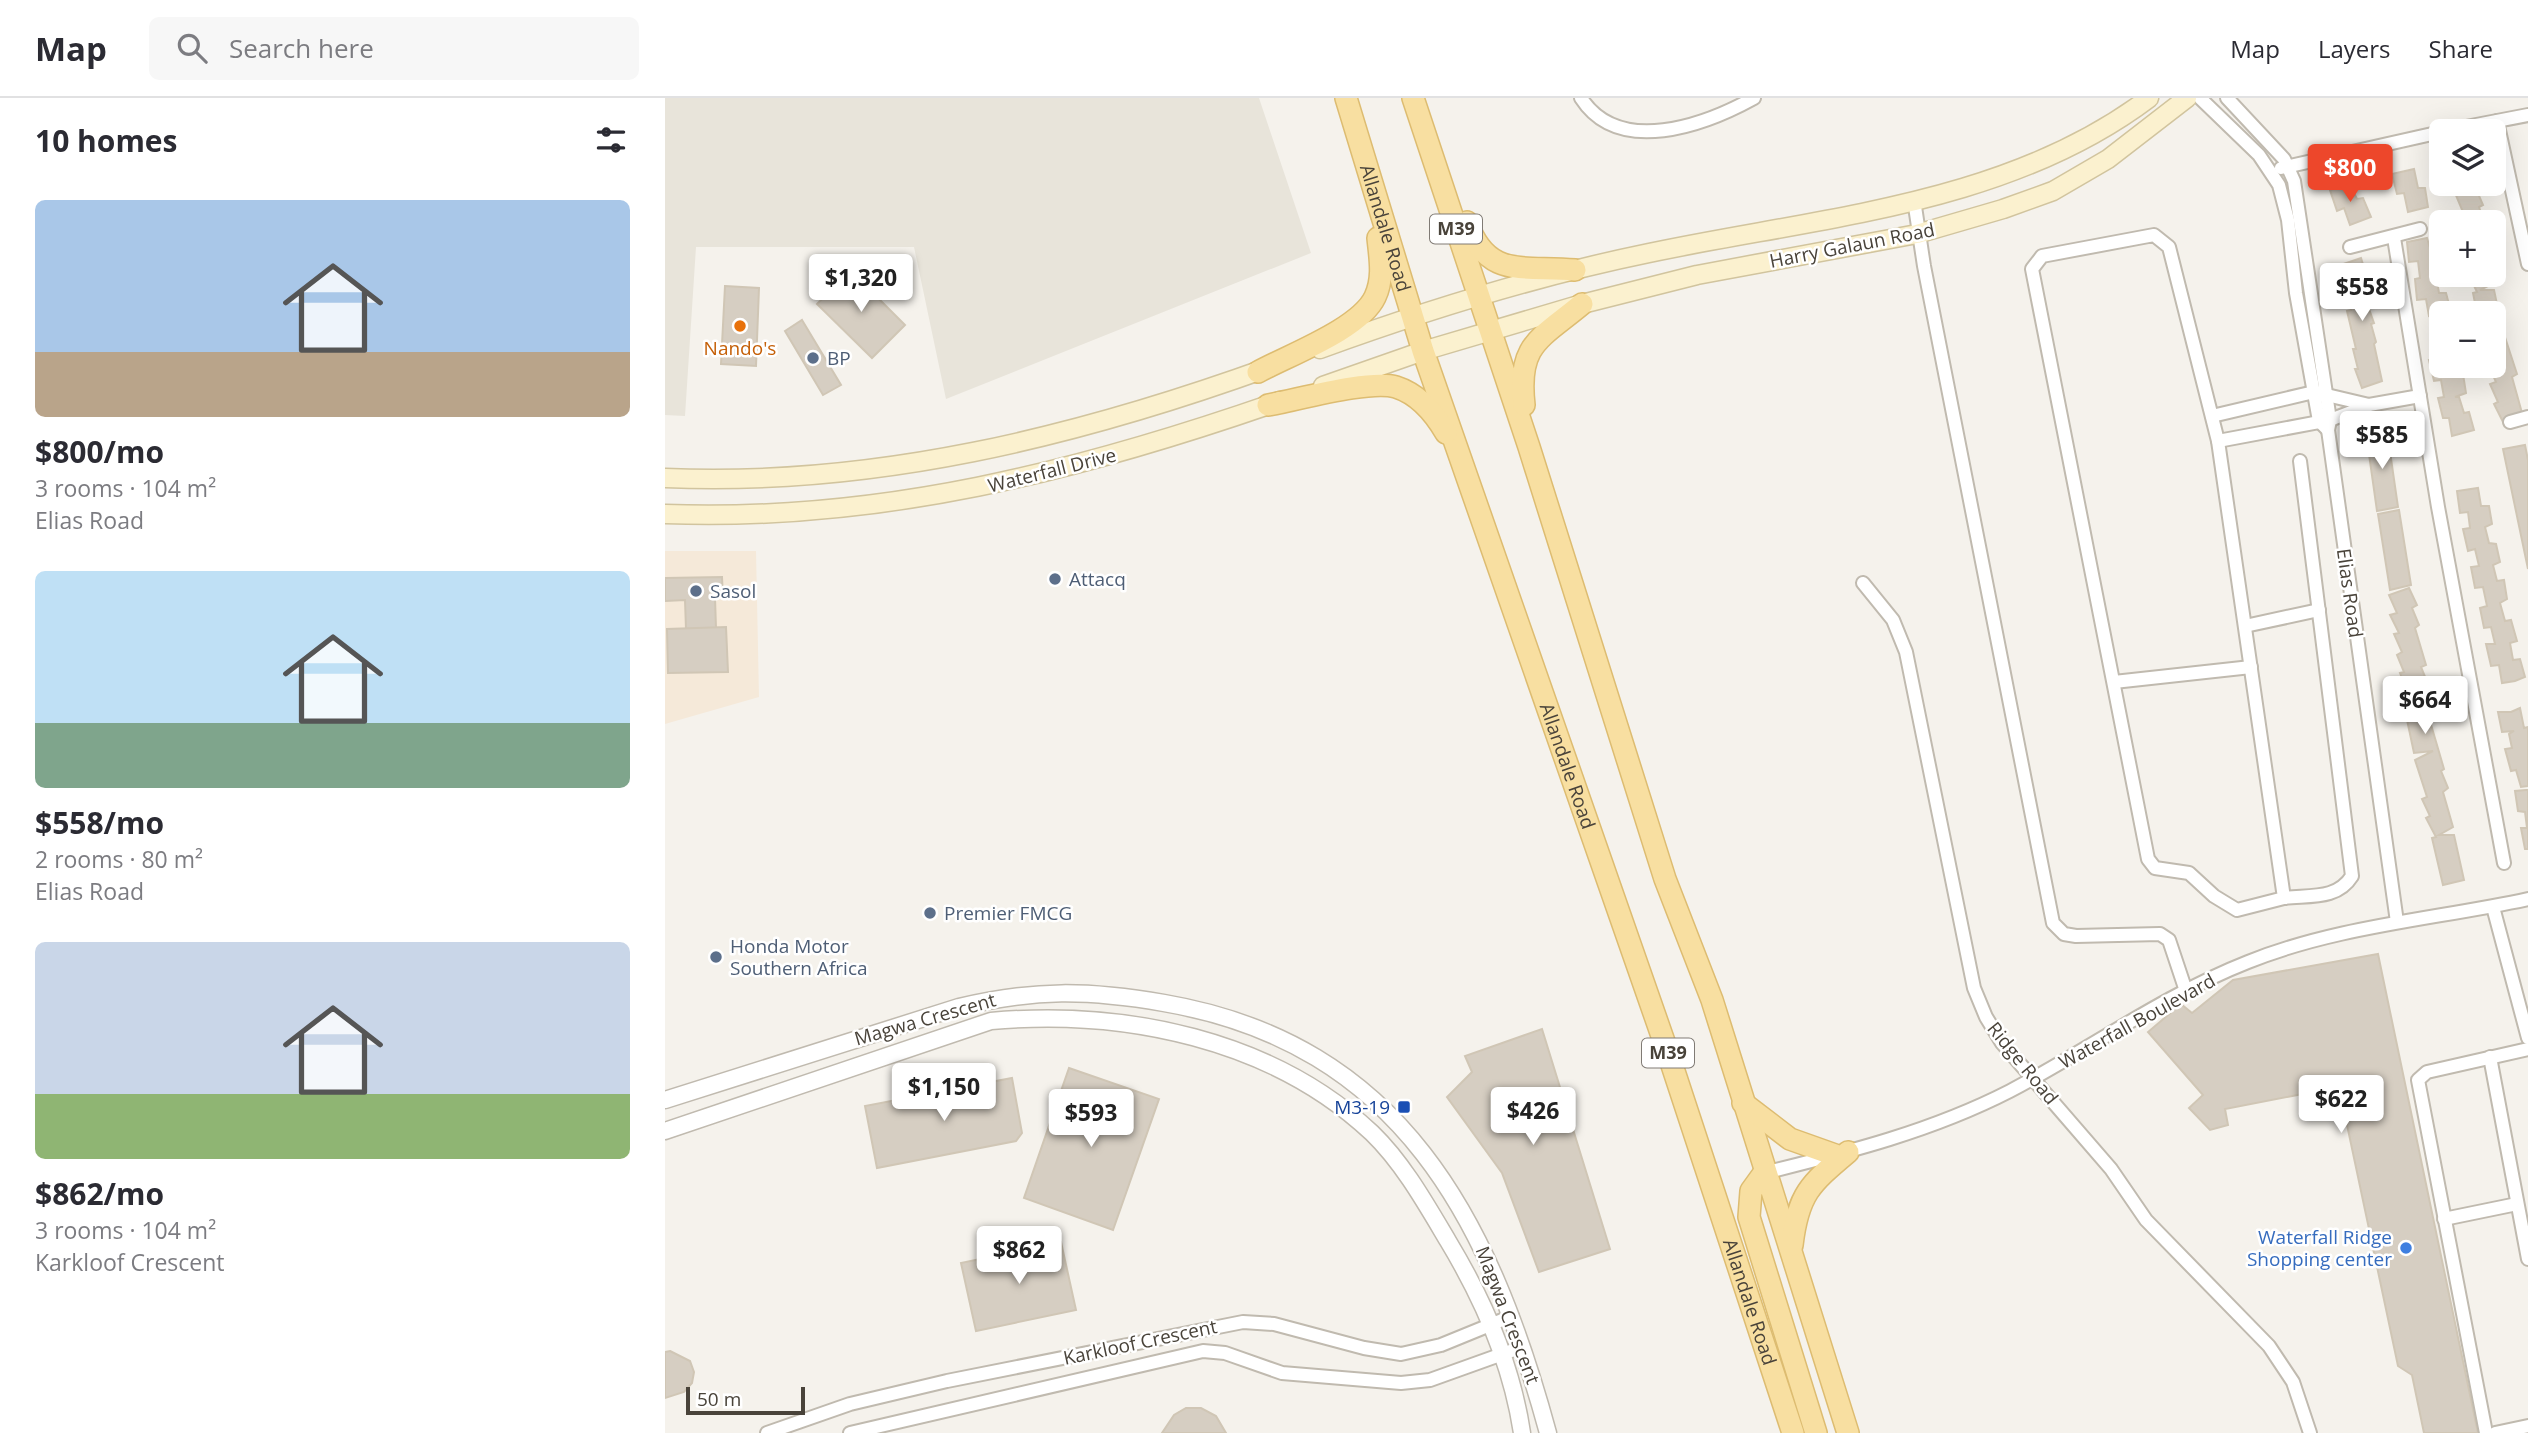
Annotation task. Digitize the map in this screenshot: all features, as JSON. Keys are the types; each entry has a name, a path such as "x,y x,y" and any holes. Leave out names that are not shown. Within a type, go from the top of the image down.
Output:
{"main road":[{"name":"Allandale Road","path":"1346,98 1423,351 1467,468 1535,675 1669,1056 1793,1433"},
{"name":"M39","path":"1413,98 1529,447 1665,879 1711,1000 1848,1433"},
{"name":"Harry Galaun Road","path":"1412,316 1650,252 1790,228 1986,181 2064,148 2149,98"},
{"name":"Harry Galaun Road","path":"1423,351 1582,304 1697,275 1917,234 2053,191 2108,159 2187,98"},
{"path":"1434,161 1454,194 1476,244 1490,260 1514,268 1575,270"},
{"path":"1258,372 1346,326 1375,298 1381,270 1374,195"},
{"path":"1529,447 1521,379 1526,358 1536,339 1582,304"},
{"name":"Waterfall Drive","path":"665,478 785,477 896,467 1029,442 1231,383 1412,316"},
{"name":"Waterfall Drive","path":"665,514 713,516 832,511 961,492 1157,443 1423,351"},
{"path":"1268,405 1369,386 1396,387 1413,395 1439,420 1467,468"},
{"path":"1743,1103 1790,1139 1841,1154 1812,1182 1795,1217 1791,1251"},
{"path":"1764,1173 1751,1191 1749,1217 1816,1433"}],"street":[{"path":"1581,98 1591,113 1605,124 1632,132 1666,129 1707,119 1754,98"},
{"name":"Elias Road","path":"2200,98 2259,155 2272,172 2279,185 2288,220 2296,293 2326,424 2397,922"},
{"name":"Elias Road","path":"2227,98 2288,165 2294,181 2304,239 2320,393"},
{"path":"2506,119 2528,115"},
{"path":"2272,172 2288,165 2429,135"},
{"path":"2506,163 2528,264"},
{"path":"1914,200 1917,234 2053,923 2064,934 2076,936 2160,934 2169,940 2186,992"},
{"path":"2350,247 2420,229"},
{"path":"2284,898 2218,441 2169,247 2154,235 2042,256 2032,269 2148,859 2155,868 2189,873 2214,896 2237,910 2284,898 2335,893 2344,888 2352,876 2300,461"},
{"path":"2394,237 2504,863"},
{"path":"2212,416 2320,393 2369,405"},
{"path":"2218,441 2326,424 2369,405 2420,396"},
{"path":"2510,422 2528,417"},
{"name":"Ridge Road","path":"1863,583 1893,620 1906,652 1974,988 1986,1017 2002,1043 2111,1169 2146,1220 2269,1346 2293,1382 2310,1433"},
{"path":"2245,626 2319,610"},
{"path":"2114,682 2251,667"},
{"name":"Waterfall Boulevard","path":"1764,1173 1841,1154 1944,1121 2033,1078 2186,992 2249,961 2397,922 2528,899"},
{"path":"2493,907 2528,1038"},
{"name":"Magwa Crescent","path":"665,1100 959,1007 1005,996 1044,992 1102,993 1189,1007 1283,1038 1326,1064 1369,1097 1413,1140 1447,1185 1490,1261 1513,1316 1548,1433"},
{"name":"Magwa Crescent","path":"665,1130 991,1021 1025,1018 1126,1023 1191,1037 1265,1061 1297,1077 1341,1106 1374,1135 1409,1179 1475,1284 1501,1355 1518,1409 1522,1433"},
{"path":"2486,1433 2419,1080 2423,1073 2528,1049"},
{"path":"2490,1058 2517,1204 2525,1230 2528,1259"},
{"path":"2444,1219 2517,1204"},
{"name":"Karkloof Crescent","path":"767,1433 850,1404 947,1381 1243,1322 1274,1324 1364,1348 1401,1354 1441,1345 1513,1316"},
{"name":"Karkloof Crescent","path":"850,1433 1203,1351 1225,1353 1282,1373 1375,1383 1430,1380 1522,1347"},
{"path":"2495,1433 2528,1426"}],"shaded area":[{"path":"665,98 1259,98 1311,253 946,399 914,247 696,247 685,416 665,415"},
{"path":"665,551 756,551 759,697 665,724"}],"building":[{"path":"2414,169 2418,188 2425,188 2428,207 2408,212 2404,193 2397,194 2392,174"},
{"path":"2349,183 2357,199 2363,198 2371,217 2350,225 2344,208 2337,211 2330,190"},
{"path":"2456,196 2479,196 2483,205 2479,207 2480,210 2462,210"},
{"path":"2427,238 2429,287 2438,287 2439,293 2446,293 2448,301 2429,301 2429,316 2426,299 2417,300 2415,279 2420,278 2418,261 2409,262 2407,242"},
{"path":"2361,258 2369,284 2367,287 2372,304 2368,306 2374,323 2371,324 2382,381 2362,388 2355,369 2358,369 2353,349 2356,349 2347,311 2351,310 2345,290 2349,290 2340,265"},
{"path":"851,271 905,325 872,358 817,304"},
{"name":"Nando's","path":"725,286 759,288 756,366 721,364"},
{"path":"2475,287 2486,287 2480,290 2494,290 2496,301 2475,301 2473,293 2477,292"},
{"name":"BP","path":"802,320 841,385 823,395 785,331"},
{"path":"2506,340 2517,374 2512,377 2522,413 2503,422 2494,404 2498,402 2490,384 2496,382 2494,378 2506,378"},
{"path":"2433,378 2464,378 2466,393 2455,397 2459,397 2464,413 2469,412 2474,430 2452,436 2449,418 2443,418 2438,398 2444,397 2441,380 2434,381"},
{"path":"2387,431 2398,507 2377,511 2366,433"},
{"path":"2525,445 2528,460 2528,569 2503,449"},
{"path":"2478,488 2481,506 2489,506 2492,524 2485,527 2489,543 2496,544 2500,562 2493,565 2497,581 2504,580 2507,599 2500,603 2505,621 2511,620 2517,641 2510,643 2513,660 2520,659 2525,677 2515,681 2502,683 2499,665 2491,666 2486,644 2495,644 2491,627 2484,628 2480,608 2487,606 2483,587 2475,588 2471,567 2479,566 2475,549 2468,551 2463,529 2470,528 2468,512 2460,513 2457,491"},
{"path":"2399,510 2411,585 2390,590 2378,514"},
{"path":"722,577 723,598 715,598 716,628 686,629 685,600 665,601 665,578"},
{"path":"2409,588 2417,605 2412,608 2419,625 2415,628 2426,665 2421,667 2428,684 2425,688 2431,705 2422,709 2427,711 2444,769 2441,771 2448,788 2443,792 2453,827 2439,835 2454,835 2464,880 2443,885 2432,838 2436,837 2426,818 2430,816 2422,799 2427,797 2415,760 2433,751 2414,753 2406,715 2412,714 2402,694 2408,693 2400,673 2404,672 2397,655 2402,652 2394,634 2399,633 2390,615 2397,613 2389,595"},
{"path":"726,627 728,672 668,673 667,629"},
{"path":"2520,708 2524,728 2528,727 2528,786 2521,787 2516,770 2511,771 2505,749 2512,748 2509,734 2514,731 2502,732 2498,712 2511,712"},
{"path":"2528,790 2528,849 2525,849 2521,828 2527,828 2525,812 2518,811 2515,791"},
{"name":"Waterfall Ridge Shopping center","path":"2378,954 2478,1433 2424,1433 2412,1375 2398,1366 2339,1087 2225,1109 2228,1125 2210,1130 2189,1108 2203,1095 2148,1032 2181,1004 2192,1013 2233,980"},
{"path":"1542,1029 1610,1249 1539,1272 1502,1173 1447,1097 1472,1072 1465,1056"},
{"path":"1069,1068 1159,1099 1113,1230 1024,1198"},
{"path":"1012,1078 1022,1133 1016,1141 877,1168 865,1106"},
{"path":"1061,1242 1076,1310 976,1331 961,1263"},
{"path":"670,1351 690,1361 694,1372 692,1383 684,1392 665,1398 665,1352"},
{"path":"1186,1408 1201,1408 1216,1416 1226,1433 1162,1433 1174,1415"}],"place":[{"name":"Nando's","path":"740,326"},
{"name":"BP","path":"813,358"},
{"name":"Attacq","path":"1055,579"},
{"name":"Sasol","path":"696,591"},
{"name":"Premier FMCG","path":"930,913"},
{"name":"Honda Motor Southern Africa","path":"716,957"},
{"name":"M3-19","path":"1404,1107"},
{"name":"Waterfall Ridge Shopping center","path":"2406,1248"}]}
